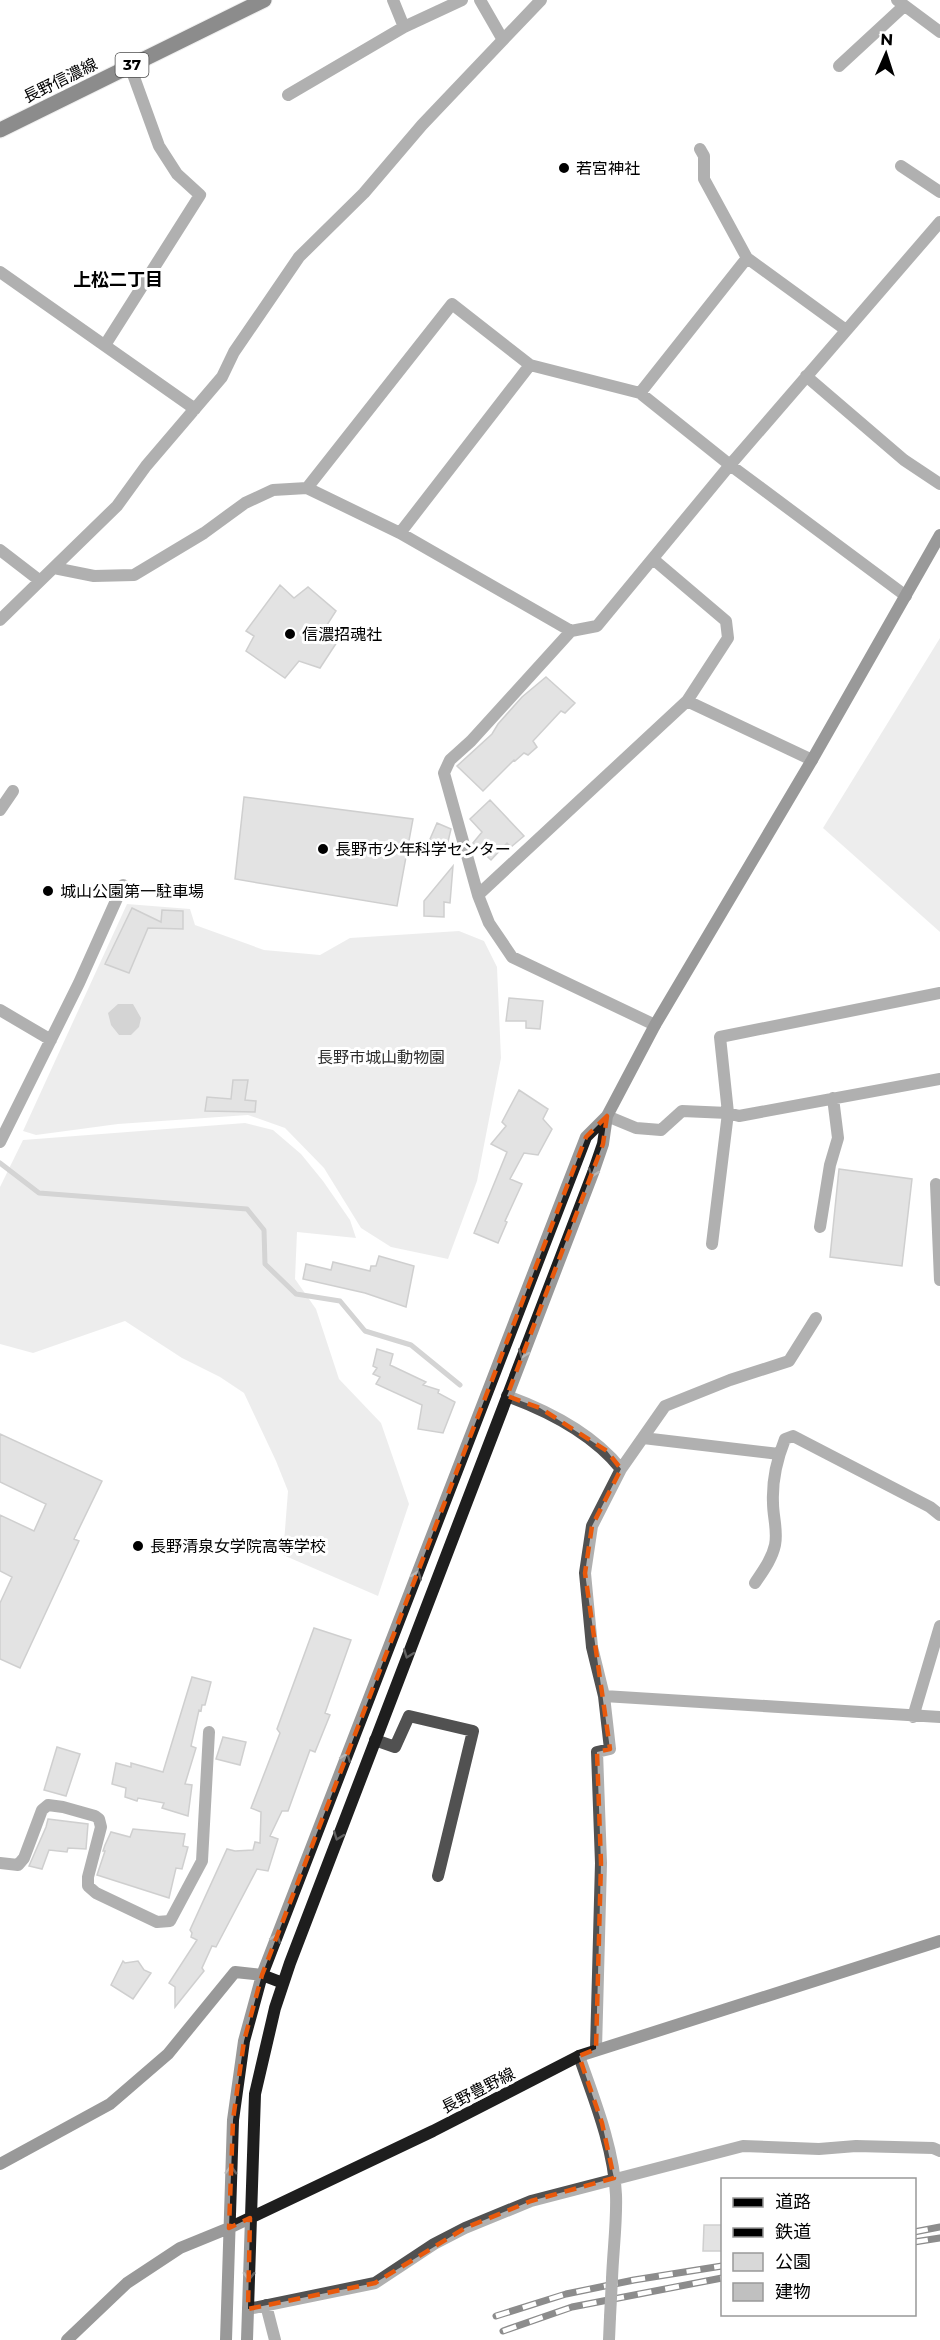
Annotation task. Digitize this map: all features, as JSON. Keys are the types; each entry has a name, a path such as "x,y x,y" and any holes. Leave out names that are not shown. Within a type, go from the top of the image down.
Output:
{"main road":[{"name":"長野信濃線","path":"0,130 264,0"}],"street":[{"path":"393,0 404,27"},
{"path":"288,95 404,27 462,0"},
{"path":"480,0 503,40"},
{"path":"0,620 117,506 146,466 222,377 234,352 299,256 364,193 422,125 542,0"},
{"path":"839,66 901,3 940,32"},
{"path":"105,345 200,195 177,174 159,146 130,66"},
{"path":"700,149 705,156 704,178 747,258 846,330"},
{"path":"902,166 940,192"},
{"path":"655,1025 512,957 489,923 478,896 444,773 450,760 471,741 571,631 597,626 730,465 940,222"},
{"path":"640,393 747,258"},
{"path":"0,272 195,409"},
{"path":"307,488 452,304 530,365 640,393 730,465 906,596"},
{"path":"400,532 530,365"},
{"path":"806,376 904,460 940,484"},
{"path":"54,568 94,576 134,574 204,533 245,503 273,490 307,488 400,532 571,631"},
{"path":"226,2340 233,2120 244,2041 262,1976 586,1137 607,1116 655,1025 812,760 940,535"},
{"path":"0,550 39,580"},
{"path":"478,896 687,701 728,638 726,621 653,560"},
{"path":"687,701 812,760"},
{"path":"0,810 13,791"},
{"path":"0,1142 51,1040 123,885"},
{"path":"712,1244 729,1113 720,1037 940,993"},
{"path":"0,1010 51,1040"},
{"path":"607,1116 636,1128 661,1130 681,1111 729,1113 739,1116 940,1078"},
{"path":"820,1227 830,1165 838,1138 833,1098"},
{"path":"247,2340 255,2094 265,2046 283,1983 593,1173 603,1144 607,1116"},
{"path":"936,1184 940,1280"},
{"path":"596,2049 601,1863 597,1752 610,1749 604,1695 592,1647 585,1573 592,1526 621,1469 665,1406 730,1380 789,1362 816,1318"},
{"path":"507,1396 540,1408 607,1451 621,1469"},
{"path":"755,1582 772,1557 776,1543 773,1503 779,1454 785,1439 793,1436 930,1507 940,1515"},
{"path":"643,1438 779,1454"},
{"path":"914,1717 940,1626"},
{"path":"604,1695 940,1718"},
{"path":"375,1740 395,1746 409,1716 473,1731 438,1876"},
{"path":"0,1863 18,1865 24,1858 42,1810 48,1805 95,1816 99,1819 101,1827 88,1877 88,1886 96,1893 157,1922 170,1922 202,1861 209,1732"},
{"name":"長野豊野線","path":"67,2340 127,2283 180,2248 229,2228 433,2131 579,2056 940,1941"},
{"path":"0,2164 110,2104 168,2054 235,1972 262,1976 283,1983"},
{"path":"579,2056 602,2123 616,2195 609,2340"},
{"path":"248,2309 375,2283 434,2244 465,2228 531,2201 743,2146 819,2149 856,2146 933,2148 940,2151"},
{"path":"266,2305 275,2340"}],"highlighted area":[{"path":"607,1116 603,1144 507,1396 540,1408 607,1451 621,1469 592,1526 585,1573 610,1749 597,1752 601,1863 596,2049 579,2056 602,2123 614,2178 531,2201 465,2228 375,2283 248,2309 250,2218 229,2228 233,2120 244,2041 262,1975 586,1137"}],"green space":[{"path":"940,638 940,932 823,828"},
{"name":"長野市城山動物園","path":"127,904 190,909 195,925 264,950 320,955 350,938 459,931 484,941 497,967 501,1058 477,1181 448,1259 391,1247 361,1228 324,1168 285,1128 248,1115 118,1124 36,1135 23,1131"},
{"path":"245,1123 273,1130 301,1154 350,1220 356,1238 297,1232 295,1279 316,1309 339,1379 381,1423 409,1504 378,1596 283,1555 288,1491 244,1393 220,1377 182,1358 125,1321 33,1353 0,1344 0,1187 23,1140"}],"shaded area":[{"path":"118,1004 133,1004 141,1018 139,1027 131,1035 119,1035 111,1025 108,1013"}],"building":[{"name":"信濃招魂社","path":"280,585 294,598 308,587 336,611 325,628 337,642 320,668 299,661 285,678 246,651 254,636 246,631"},
{"path":"546,677 575,703 565,713 561,711 533,741 537,747 528,755 524,753 514,760 483,791 457,766 492,734 522,697"},
{"name":"長野市少年科学センター","path":"244,797 413,819 397,906 235,879"},
{"path":"490,800 524,836 511,847 507,843 491,860 473,843 482,832 470,819"},
{"path":"437,823 451,829 447,846 430,839"},
{"path":"453,866 450,903 444,902 444,917 424,916 424,901"},
{"path":"132,908 161,922 162,910 183,911 183,929 148,928 129,973 105,964"},
{"path":"509,998 543,1001 540,1029 526,1028 526,1021 506,1021"},
{"path":"233,1080 248,1080 245,1100 256,1101 255,1112 205,1111 207,1097 231,1099"},
{"path":"519,1090 548,1109 543,1119 552,1129 538,1155 524,1153 510,1179 522,1184 505,1221 507,1222 498,1243 474,1233 507,1152 491,1144 506,1126 502,1122"},
{"path":"839,1169 912,1179 902,1266 830,1257"},
{"path":"379,1256 414,1266 406,1307 365,1293 303,1279 306,1264 331,1270 333,1262 370,1271 371,1266 376,1266"},
{"path":"377,1349 393,1354 390,1365 426,1382 423,1385 439,1390 438,1393 455,1402 443,1433 418,1429 422,1405 376,1384 380,1377 373,1374 377,1368 373,1366"},
{"path":"0,1434 102,1481 74,1539 79,1541 20,1668 0,1659 0,1603 12,1577 0,1571 0,1515 34,1531 46,1504 0,1482"},
{"path":"314,1628 351,1640 325,1713 330,1715 315,1752 310,1750 288,1811 282,1811 270,1836 278,1839 268,1871 257,1869 216,1947 212,1946 202,1968 204,1971 175,2007 175,1987 169,1983 197,1940 191,1937 190,1930 227,1849 253,1850 255,1842 260,1843 261,1812 251,1808 280,1733 277,1729"},
{"path":"192,1677 211,1682 205,1705 202,1705 201,1711 199,1710 191,1746 196,1748 185,1784 192,1785 188,1816 162,1808 164,1803 138,1798 137,1801 125,1797 126,1788 112,1784 116,1763 131,1767 131,1763 163,1772"},
{"path":"223,1737 246,1742 240,1765 216,1759"},
{"path":"57,1747 80,1754 66,1796 44,1790"},
{"path":"48,1819 88,1824 86,1849 68,1848 67,1852 49,1850 42,1869 29,1866 46,1827"},
{"path":"133,1829 185,1834 183,1846 188,1847 182,1869 176,1868 169,1898 97,1875 111,1832 130,1837"},
{"path":"123,1961 125,1963 138,1961 144,1970 151,1973 133,1999 111,1985"},
{"path":"704,2225 721,2225 721,2251 703,2251"}],"waterway":[{"path":"0,1163 39,1193 247,1209 264,1230 265,1264 296,1294 340,1301 365,1331 411,1345 460,1385"}],"railway":[{"path":"916,2232 940,2227"},
{"path":"916,2242 940,2238"},
{"path":"496,2316 566,2294 721,2266"},
{"path":"503,2331 572,2307 721,2278"}],"place":[{"name":"若宮神社","path":"564,168"},
{"name":"信濃招魂社","path":"290,634"},
{"name":"長野市少年科学センター","path":"323,849"},
{"name":"城山公園第一駐車場","path":"48,891"},
{"name":"長野清泉女学院高等学校","path":"138,1546"}],"district":[{"name":"上松二丁目","path":"118,280"}]}
